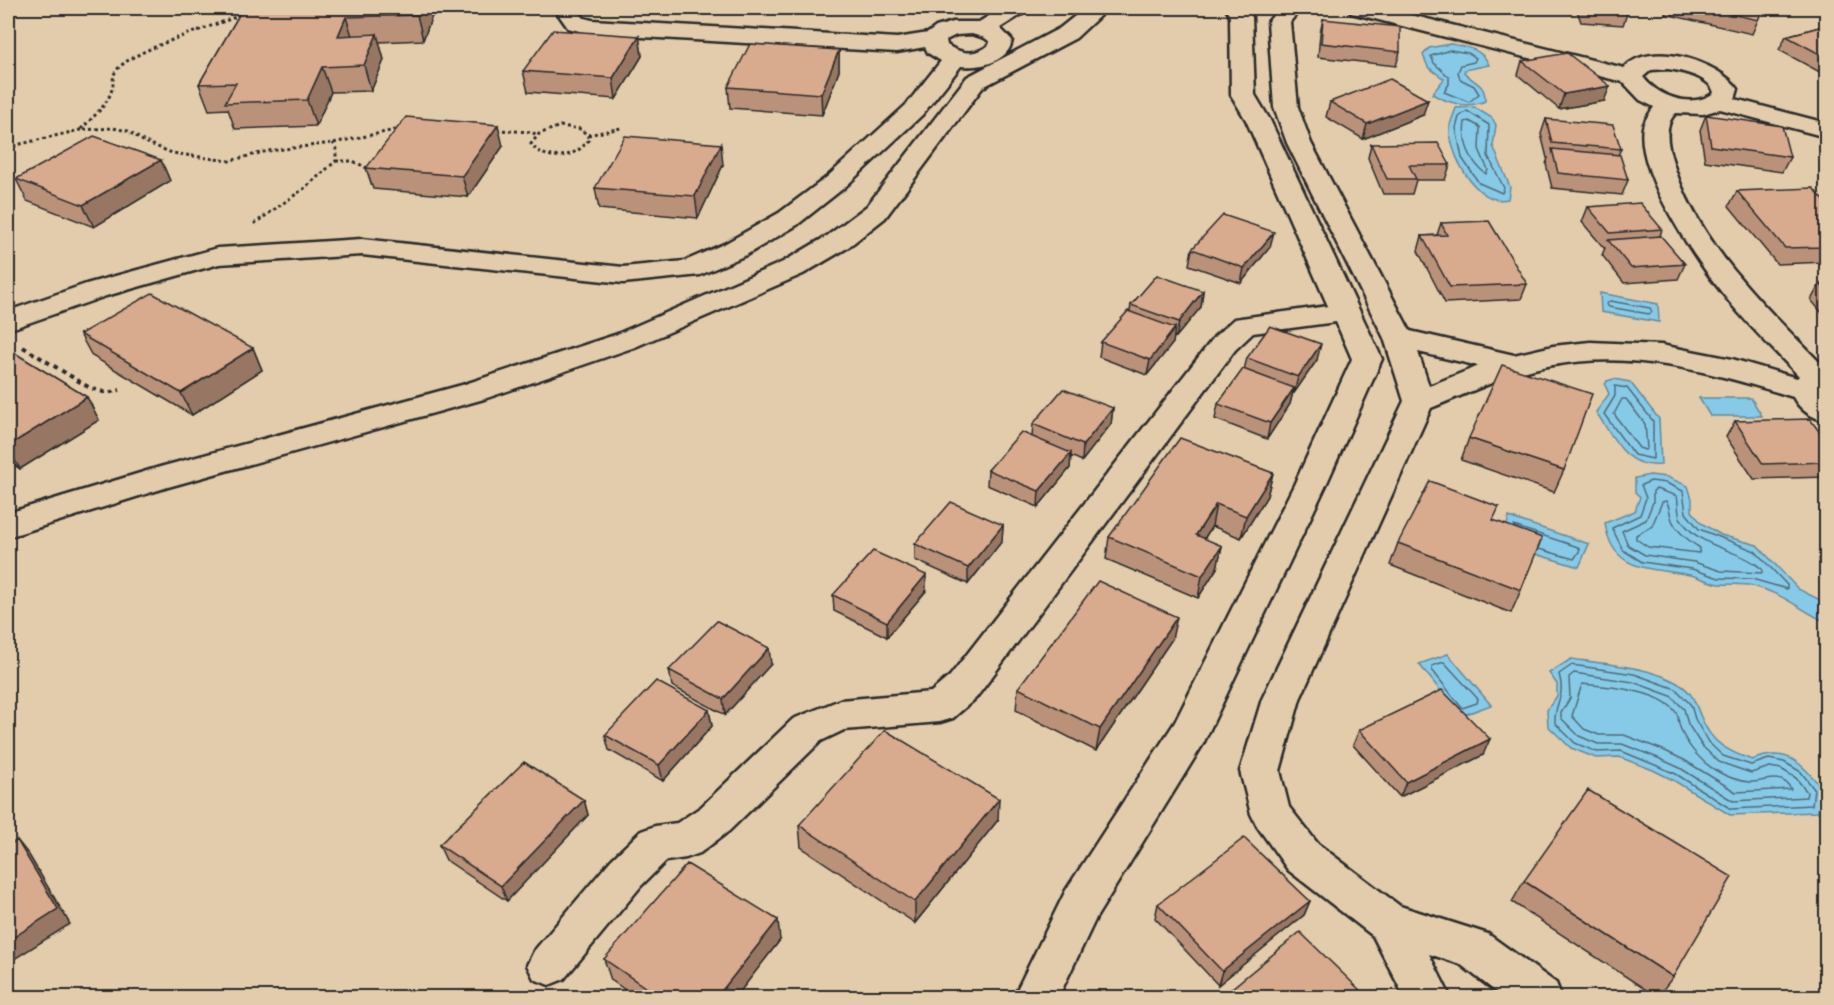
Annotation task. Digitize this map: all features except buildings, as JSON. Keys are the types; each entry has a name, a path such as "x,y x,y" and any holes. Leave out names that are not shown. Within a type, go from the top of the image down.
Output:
{"street":[{"path":"564,8 576,22 591,27 897,45 935,39 939,34 954,28 983,29 999,37 1002,42 1001,48 987,57 976,59 955,58 940,52 936,48 935,39"},
{"path":"983,29 1016,8"},
{"path":"8,525 160,478 473,392 625,341 793,268 837,242 876,212 975,82 1068,33 1097,8"},
{"path":"1035,998 1081,904 1189,733 1315,475 1367,359 1258,120 1243,94 1241,17 1237,8"},
{"path":"1290,8 1279,22 1286,107 1299,142 1399,338 1419,401 1281,699 1260,771 1270,814 1303,857 1388,922 1473,948 1540,998"},
{"path":"1359,8 1634,72 1651,63 1668,62 1687,66 1705,71 1719,80 1722,96"},
{"path":"1417,8 1634,72"},
{"path":"13,332 96,290 226,256 362,247 623,275 690,269 736,249 788,219 844,176 915,110 955,58"},
{"path":"1634,72 1636,88 1672,105 1690,107 1722,96 1827,112"},
{"path":"1722,96 1827,130"},
{"path":"1672,105 1661,112 1654,129 1659,163 1688,223 1733,288 1817,383"},
{"path":"549,965 626,873 655,844 686,840 715,819 807,730 840,715 940,708 963,687 1219,352 1244,325 1347,312"},
{"path":"1399,338 1514,365"},
{"path":"1419,401 1514,365 1568,353 1596,350 1647,352 1687,357 1737,370 1817,383"},
{"path":"1817,383 1809,399 1817,407 1827,411"},
{"path":"1388,922 1429,998"}],"path":[{"path":"81,130 99,110 111,91 116,71 125,63 247,11"},
{"path":"588,135 588,144 582,150 572,154 550,156 534,150 531,144 538,135 549,129 571,126 588,135 621,128"},
{"path":"8,147 81,130 113,128 128,131 143,141 172,153 229,161 268,151 333,143 404,129"},
{"path":"491,130 531,132 538,135"},
{"path":"333,143 336,148 336,161"},
{"path":"226,256 241,236 269,212 306,187 336,161 353,161 371,169"},
{"path":"13,332 90,388 107,393 120,390"}],"water":[{"path":"1450,44 1473,49 1486,59 1489,65 1464,72 1481,87 1485,101 1465,105 1432,94 1444,79 1428,67 1423,55 1429,48"},
{"path":"1474,107 1492,118 1496,125 1493,146 1510,187 1508,199 1496,199 1485,195 1475,186 1459,163 1454,150 1450,126 1456,108"},
{"path":"1600,293 1658,304 1659,322 1601,312"},
{"path":"1614,379 1630,382 1659,419 1661,465 1649,465 1630,457 1615,441 1596,412 1609,394 1605,385 1607,381"},
{"path":"1699,398 1751,398 1762,416 1710,416"},
{"path":"1650,475 1667,477 1688,486 1692,499 1692,511 1701,523 1721,535 1757,545 1798,589 1826,603 1826,622 1764,589 1716,583 1690,575 1636,565 1625,560 1616,552 1609,540 1605,523 1635,511 1640,497 1635,492 1635,478"},
{"path":"1509,517 1589,544 1579,567 1515,548 1503,540"},
{"path":"1448,654 1491,705 1461,716 1419,664"},
{"path":"1571,659 1641,669 1684,687 1691,695 1705,726 1721,745 1752,760 1764,756 1784,756 1792,759 1807,771 1822,788 1818,812 1730,815 1653,770 1619,757 1596,758 1571,748 1548,726 1547,710 1557,696 1557,684 1549,673"}]}
